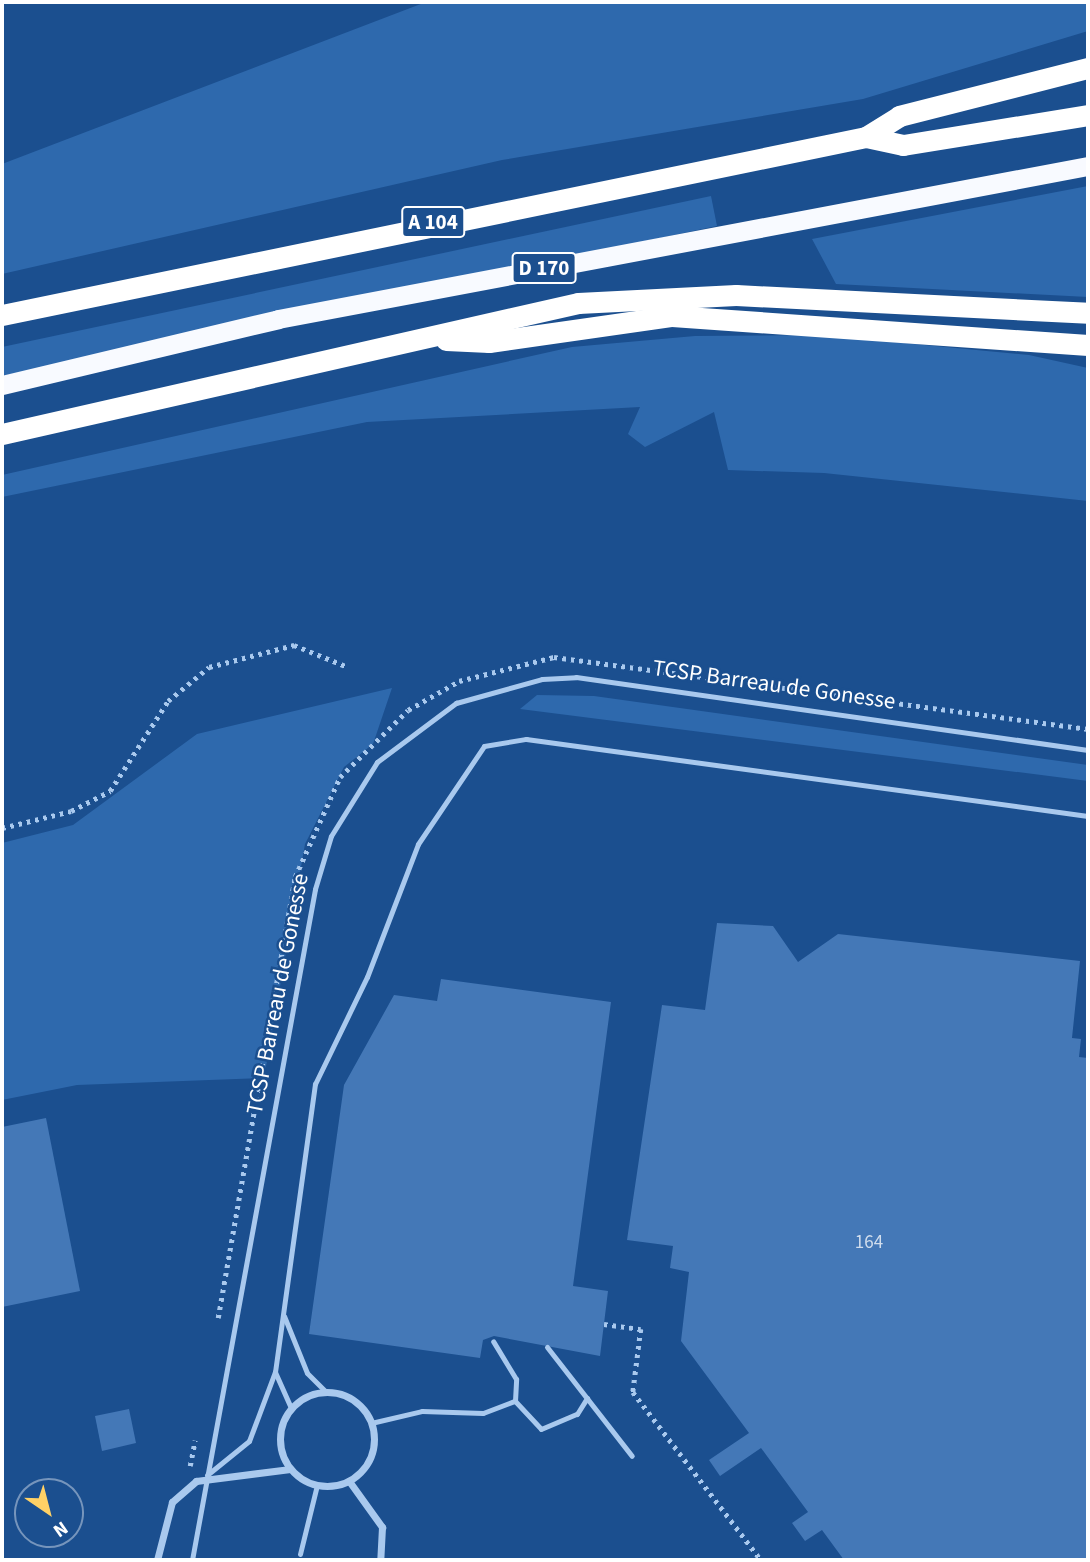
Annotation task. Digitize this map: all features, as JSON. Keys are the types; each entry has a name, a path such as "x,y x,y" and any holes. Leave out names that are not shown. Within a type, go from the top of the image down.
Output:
{"highway":[{"name":"A 104","path":"2,315 866,136 900,116 1088,68"},
{"path":"866,136 903,145 1088,116"},
{"name":"D 170","path":"2,385 278,319 1088,166"},
{"path":"2,434 578,303 683,294 1088,313"},
{"path":"416,340 489,342 672,316 1088,345"}],"street":[{"path":"157,1560 172,1502 184,1490 207,1475 290,1469 317,1485 349,1481 373,1450 372,1423 354,1400 326,1392 291,1408 280,1431 290,1469"},
{"path":"349,1481 382,1527 380,1560"}],"lane":[{"name":"TCSP Barreau de Gonesse","path":"192,1560 314,889 351,798 414,731 467,699 576,677 1088,750"},
{"path":"207,1475 249,1441 275,1372 315,1083 368,977 418,844 484,746 526,739 1088,816"},
{"path":"284,1313 307,1373 326,1392"},
{"path":"494,1341 516,1379 515,1401 541,1429 577,1414 587,1398"},
{"path":"547,1347 632,1456"},
{"path":"275,1372 291,1408"},
{"path":"372,1423 422,1411 483,1413 515,1401"},
{"path":"300,1554 317,1485"}],"path":[{"path":"2,828 71,811 110,791 168,701 209,667 293,645 348,667"},
{"path":"216,1329 295,877 340,777 408,710 459,681 554,657 1088,730"},
{"path":"604,1324 640,1329 633,1392 761,1560"},
{"path":"184,1490 197,1434"}],"shaded area":[{"path":"426,2 1088,2 1088,31 863,99 502,160 2,274 2,164"},
{"path":"1088,186 1088,297 836,284 812,239"},
{"path":"711,196 717,226 2,376 2,347"},
{"path":"820,335 1029,355 1088,368 1088,501 824,473 728,470 714,412 645,447 628,434 640,407 367,422 2,497 2,475 572,347 695,336"},
{"path":"392,688 373,744 344,767 305,844 264,1078 77,1085 2,1100 2,843 73,825 197,734"},
{"path":"537,695 594,696 1088,765 1088,781 520,709"}],"building":[{"path":"717,923 773,926 798,962 838,934 1080,961 1072,1038 1081,1039 1079,1057 1088,1058 1088,1560 844,1560 822,1530 805,1541 792,1523 808,1512 761,1448 720,1476 709,1460 749,1433 681,1341 689,1272 670,1268 673,1246 627,1240 662,1005 705,1010"},
{"path":"441,979 611,1002 573,1286 608,1291 600,1356 494,1336 483,1340 480,1358 309,1334 344,1085 394,995 437,1001"},
{"path":"46,1118 80,1291 2,1307 2,1127"},
{"path":"129,1409 136,1443 102,1451 95,1416"}]}
